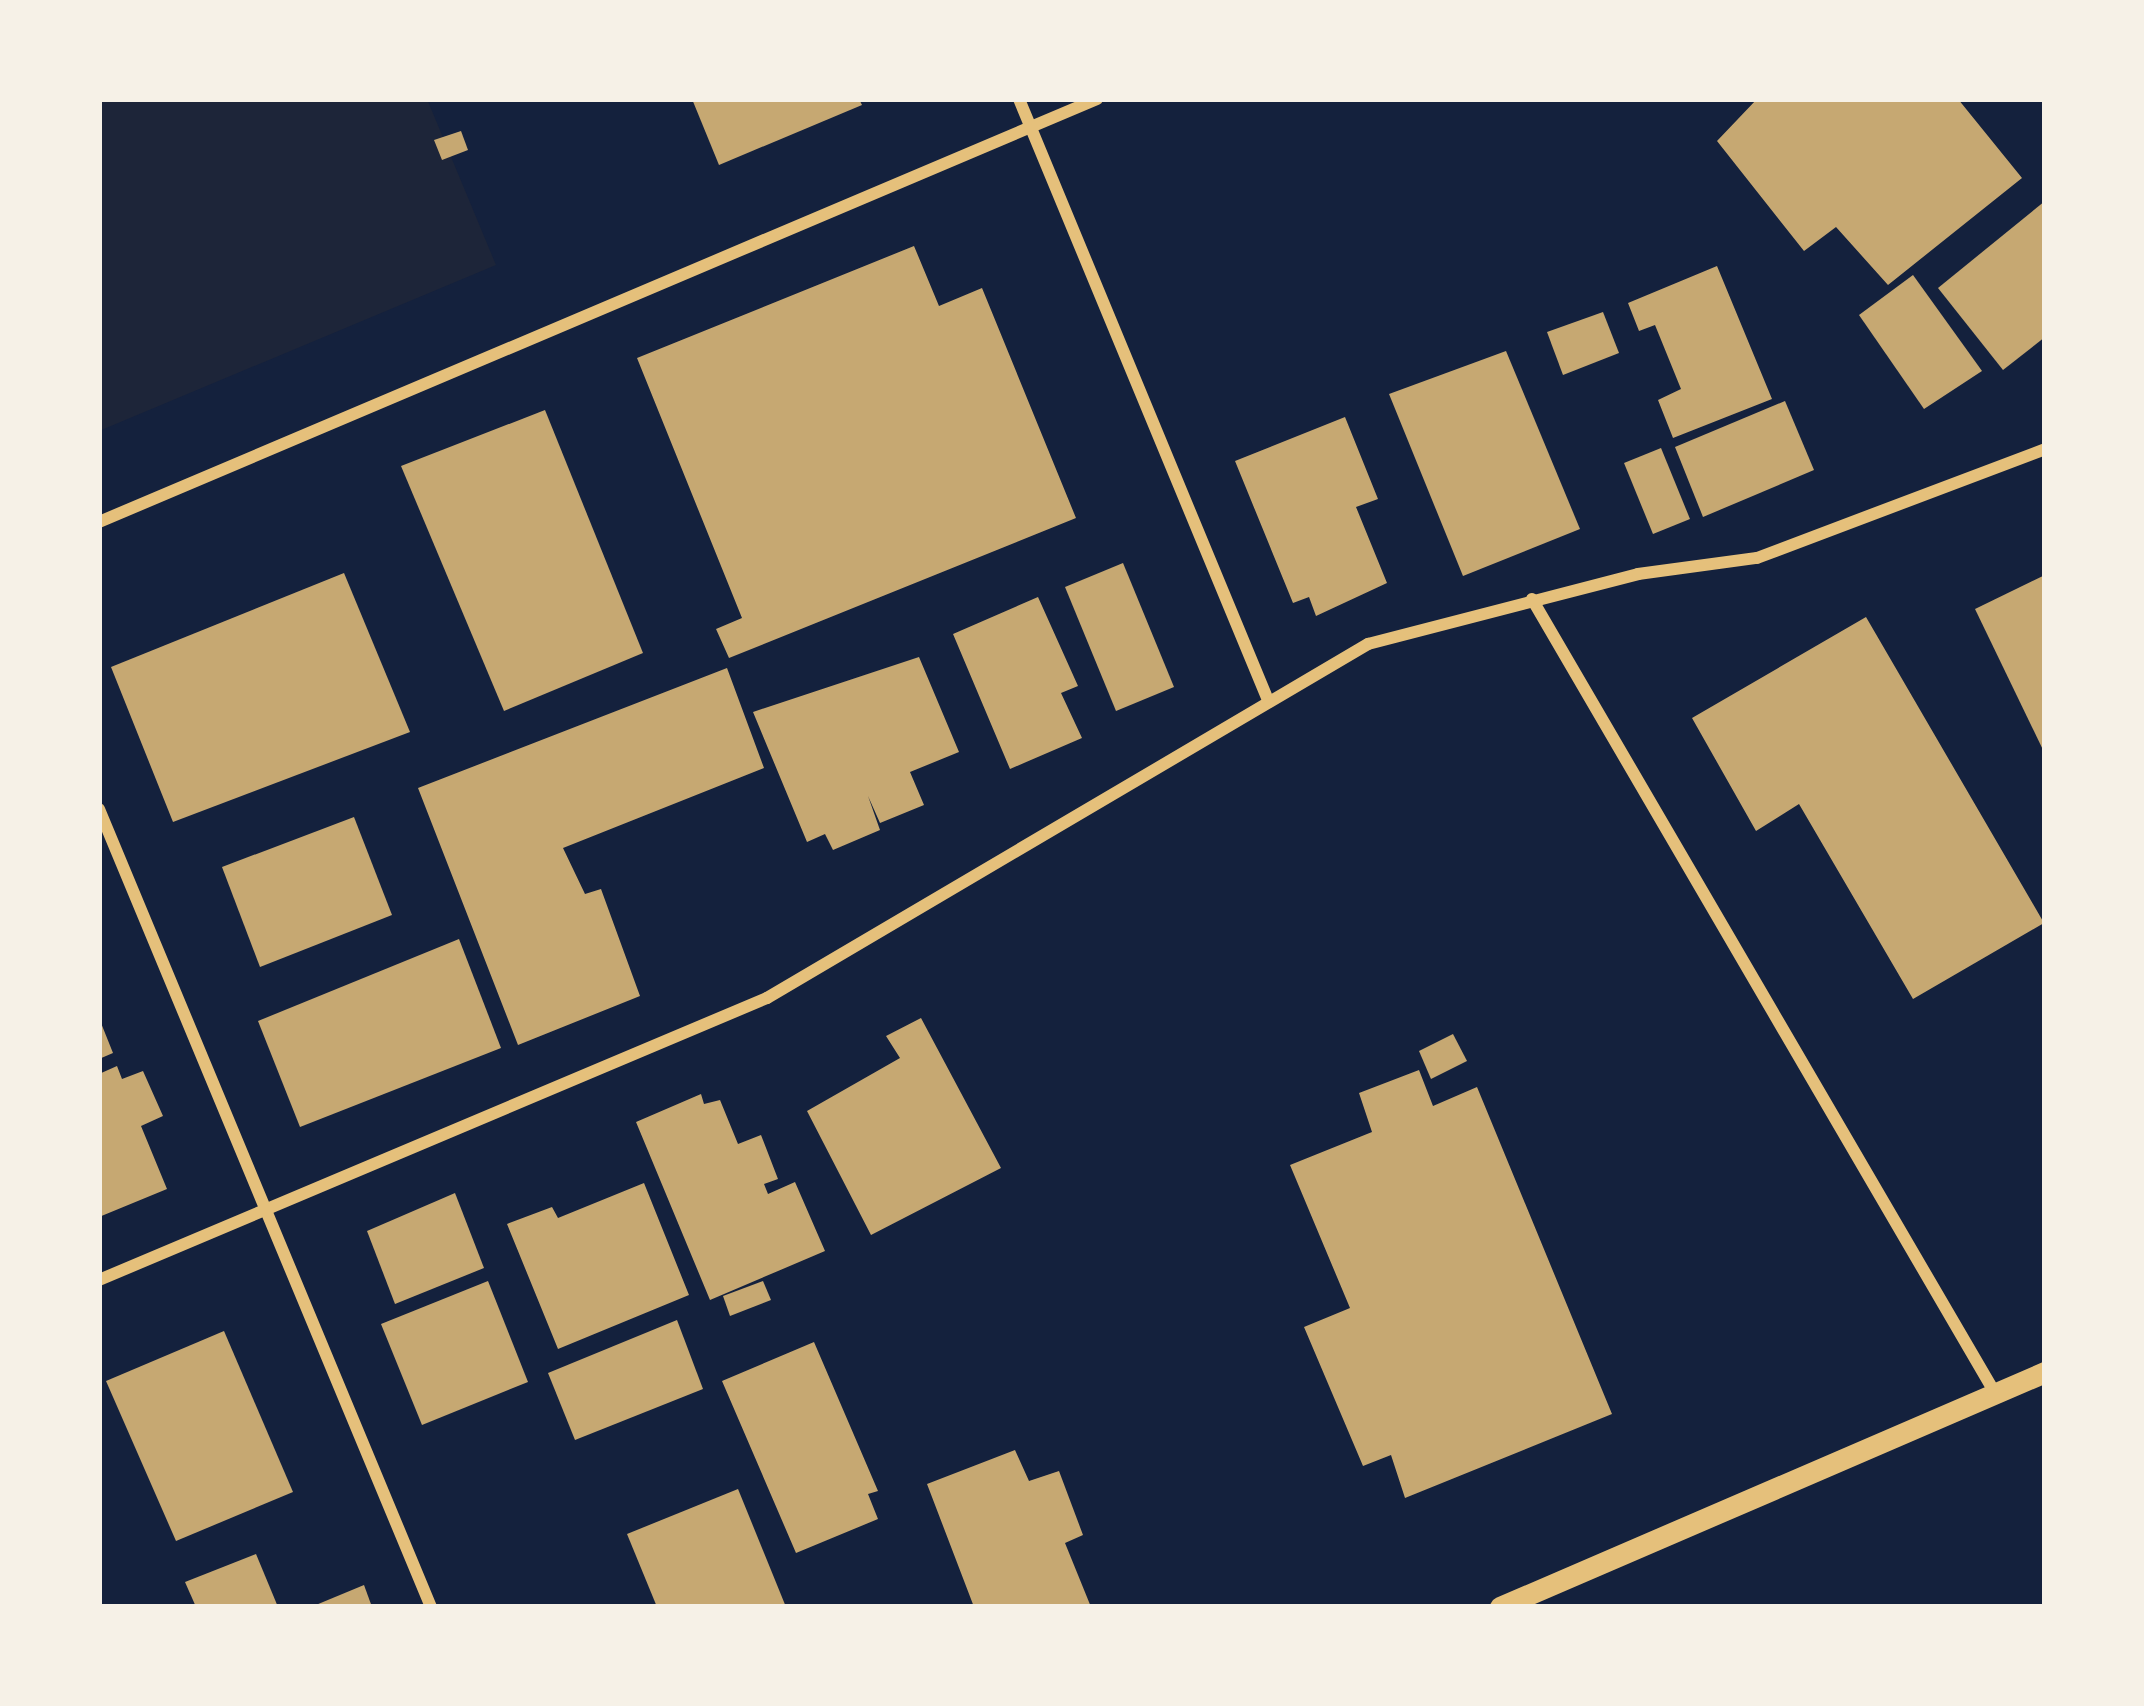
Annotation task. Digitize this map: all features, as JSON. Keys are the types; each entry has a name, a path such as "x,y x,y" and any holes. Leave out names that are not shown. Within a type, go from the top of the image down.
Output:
{"street":[{"path":"1019,99 1268,700"},
{"path":"99,522 1097,99"},
{"path":"99,1280 767,998 1368,644 1532,599 1756,558 2045,449"},
{"path":"1532,599 1995,1393"},
{"path":"99,809 271,1209 431,1607"},
{"path":"1500,1607 2045,1372"}],"shaded area":[{"path":"99,99 427,99 496,265 99,431"}],"building":[{"path":"692,99 859,99 862,105 719,165"},
{"path":"1757,99 1958,99 2022,178 1888,285 1836,227 1804,251 1717,141"},
{"path":"461,131 468,150 442,160 434,140"},
{"path":"2045,201 2045,337 2003,370 1938,288"},
{"path":"914,246 939,306 982,288 1076,518 729,658 716,629 742,618 637,358"},
{"path":"1717,266 1772,399 1673,438 1658,400 1681,389 1655,325 1639,331 1628,303"},
{"path":"1913,275 1982,371 1924,409 1859,315"},
{"path":"1603,312 1619,353 1563,375 1547,332"},
{"path":"1506,351 1580,529 1463,576 1389,394"},
{"path":"1785,401 1814,470 1703,517 1675,447"},
{"path":"545,410 643,653 504,711 401,466"},
{"path":"1345,417 1378,499 1356,507 1387,583 1316,616 1309,597 1293,603 1235,461"},
{"path":"1661,448 1690,519 1653,534 1624,463"},
{"path":"1123,563 1174,687 1116,711 1065,587"},
{"path":"344,573 410,732 173,822 111,667"},
{"path":"2045,575 2045,754 1975,609"},
{"path":"1038,597 1078,686 1061,693 1082,738 1010,769 953,634"},
{"path":"1866,617 2044,923 1913,999 1799,804 1756,831 1692,718"},
{"path":"919,657 959,752 910,772 924,805 880,823 868,796 880,830 833,850 825,834 807,842 753,712"},
{"path":"727,668 764,768 563,848 585,894 601,889 640,996 518,1045 418,788"},
{"path":"354,817 392,915 260,967 222,867"},
{"path":"459,939 501,1048 300,1127 258,1021"},
{"path":"99,1018 113,1053 99,1059"},
{"path":"921,1018 1001,1168 871,1235 807,1111 900,1058 886,1036"},
{"path":"1453,1034 1467,1061 1431,1079 1419,1051"},
{"path":"117,1066 122,1079 143,1071 163,1116 141,1126 167,1189 99,1217 99,1074"},
{"path":"1419,1070 1433,1106 1477,1087 1612,1414 1405,1498 1391,1455 1363,1466 1304,1327 1350,1308 1290,1165 1372,1132 1359,1093"},
{"path":"701,1094 704,1104 720,1100 738,1144 761,1135 778,1179 764,1184 768,1194 795,1182 825,1251 710,1300 636,1122"},
{"path":"644,1183 689,1295 558,1349 507,1224 552,1207 558,1218"},
{"path":"455,1193 484,1268 395,1304 367,1231"},
{"path":"488,1281 528,1382 422,1425 381,1324"},
{"path":"763,1281 771,1300 730,1316 723,1296"},
{"path":"677,1320 703,1389 575,1440 548,1373"},
{"path":"224,1331 293,1492 176,1541 106,1381"},
{"path":"814,1342 878,1491 868,1494 878,1519 796,1553 722,1381"},
{"path":"1015,1450 1029,1481 1059,1471 1083,1535 1065,1543 1091,1607 974,1607 927,1484"},
{"path":"738,1489 786,1607 657,1607 627,1534"},
{"path":"256,1554 278,1607 196,1607 185,1582"},
{"path":"364,1585 372,1607 311,1607"}]}
